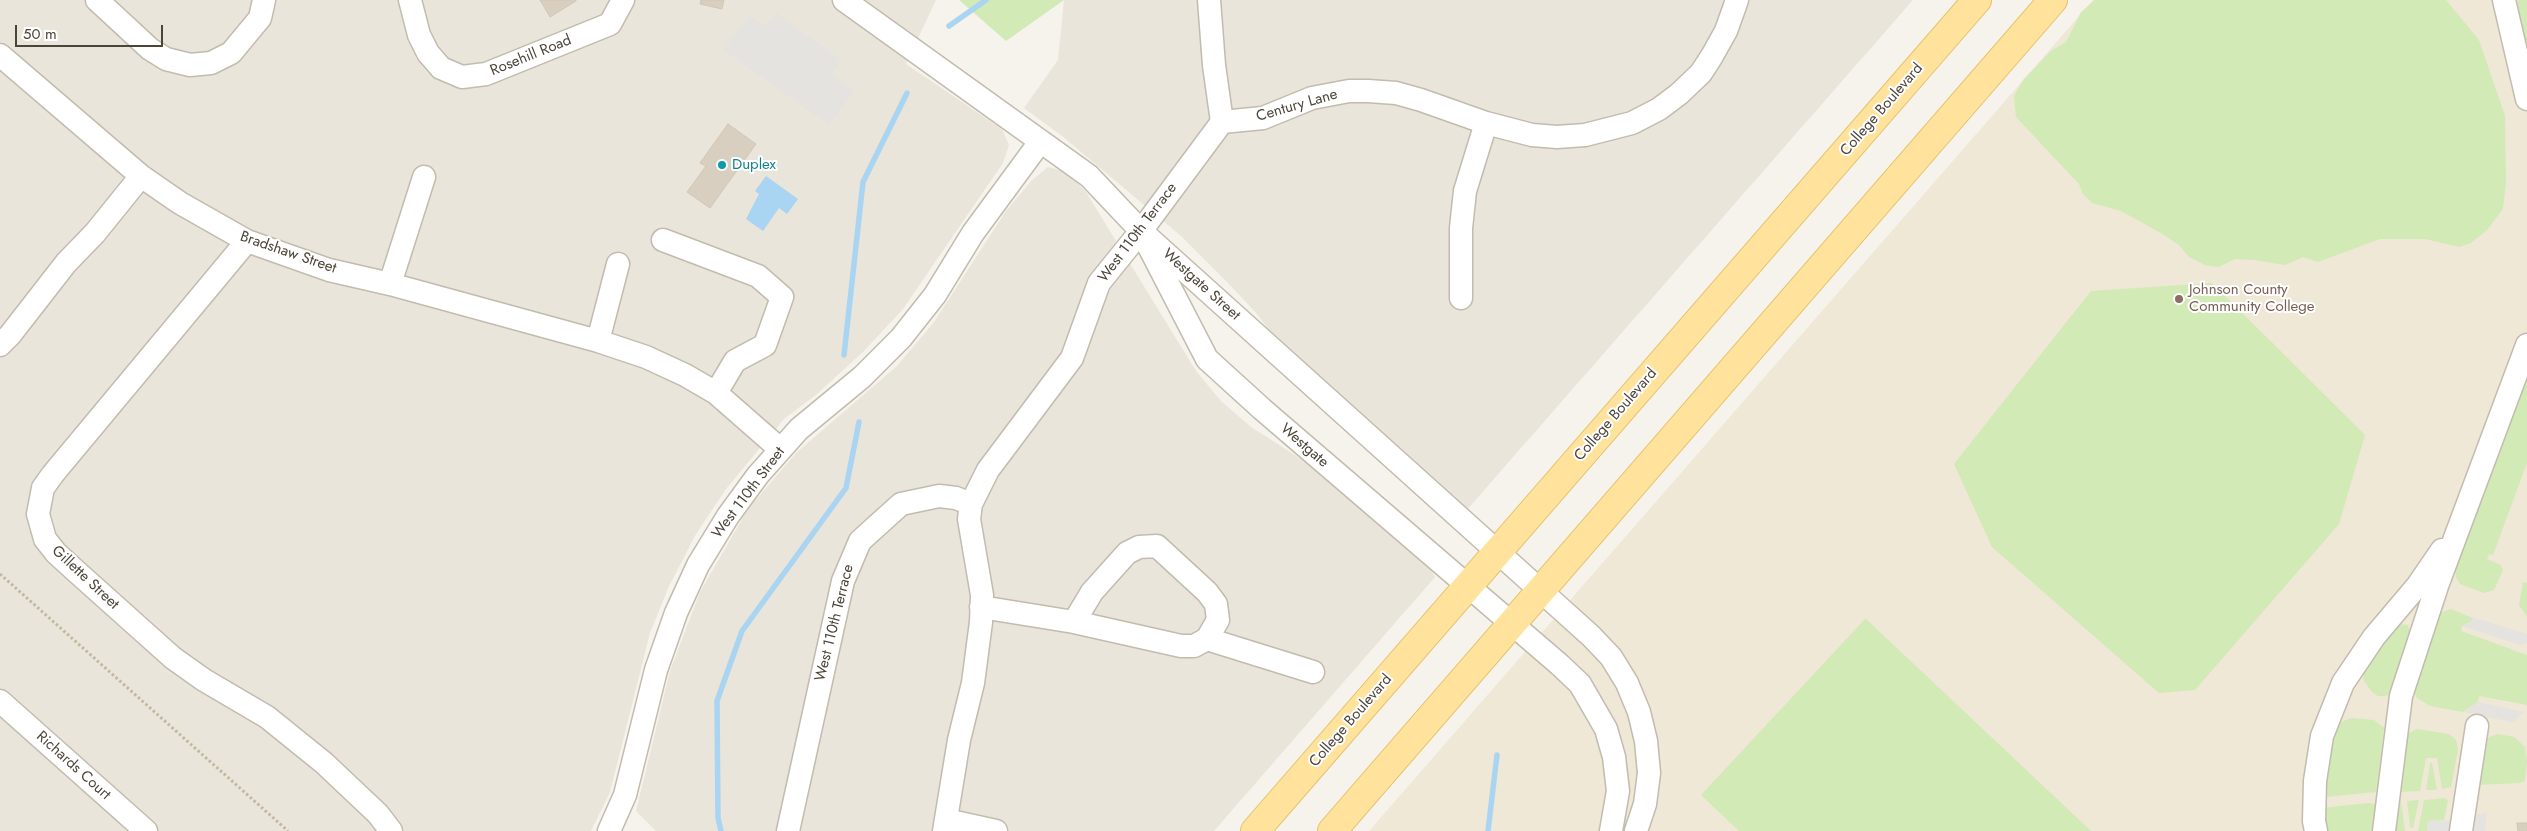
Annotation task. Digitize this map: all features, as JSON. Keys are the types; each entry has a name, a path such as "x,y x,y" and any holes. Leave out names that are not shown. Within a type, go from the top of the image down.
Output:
{"main road":[{"name":"College Boulevard","path":"1255,831 1977,0"},
{"path":"1332,831 2053,0"}],"street":[{"path":"97,0 150,49 166,59 190,65 211,63 231,53 260,18 264,0"},
{"name":"Rosehill Road","path":"410,0 418,35 428,53 441,68 462,77 486,74 610,24 624,0"},
{"name":"Westgate Street","path":"844,0 1089,176 1141,231 1591,636 1611,657 1627,683 1639,712 1646,741 1649,772 1645,804 1636,831"},
{"path":"1209,0 1214,65 1222,122"},
{"name":"Century Lane","path":"1222,122 1263,118 1312,98 1349,91 1368,91 1396,93 1486,123 1532,135 1557,137 1585,135 1632,123 1666,104 1701,72 1726,31 1737,0"},
{"path":"2504,0 2527,99"},
{"name":"Bradshaw Street","path":"0,55 141,176 180,203 247,241 322,268 390,284 598,341 646,358 685,374 716,393 780,449"},
{"name":"West 110th Terrace","path":"996,831 945,826 959,740 972,683 982,608 979,574 969,519 971,504 988,470 1072,358 1099,283 1141,231 1222,122"},
{"path":"1461,298 1460,228 1465,191 1486,123"},
{"name":"West 110th Street","path":"609,831 625,795 656,670 676,613 698,565 728,516 780,449 799,429 862,377 901,338 935,295 973,234 1040,142"},
{"path":"0,346 66,262 95,233 141,176"},
{"path":"390,284 424,177"},
{"name":"Westgate","path":"1141,231 1207,359 1262,409 1513,624 1580,684 1606,729 1614,757 1618,790 1611,831"},
{"path":"664,240 758,276 782,297 765,345 735,361 716,393"},
{"name":"Gillette Street","path":"247,241 53,474 43,488 38,514 45,539 70,566 173,658 204,680 267,717 324,763 378,814 391,831"},
{"path":"598,341 618,264"},
{"path":"2384,831 2401,696 2461,522 2527,345"},
{"name":"West 110th Terrace","path":"788,831 843,581 860,541 901,504 940,496 956,498 971,504"},
{"path":"2316,831 2314,821 2315,782 2322,736 2343,683 2374,637 2422,580 2461,522"},
{"path":"982,608 1074,622 1181,646 1194,646 1207,638 1218,620 1216,604 1157,546 1139,547 1127,553 1092,592 1074,622"},
{"path":"1207,638 1313,672"},
{"name":"Richards Court","path":"0,700 146,831"},
{"path":"2461,831 2477,726"}],"path":[{"path":"0,574 288,831"}],"shaded area":[{"path":"0,0 936,0 906,64 1002,129 1009,145 1003,163 903,309 864,351 817,394 784,419 726,489 696,534 669,586 650,633 610,792 591,831 0,831"},
{"path":"1064,0 1913,0 1465,512 1276,339 1257,314 1181,236 1062,136 1024,108 1058,60"},
{"name":"Johnson County Community College","path":"2093,0 2527,0 2527,831 1369,831"},
{"path":"776,13 841,60 832,74 854,90 829,125 724,50 749,15 765,27"},
{"path":"1048,167 1060,170 1072,178 1086,192 1196,371 1221,401 1251,427 1312,466 1429,567 1435,577 1214,831 656,831 636,811 670,671 700,592 748,509 796,453 897,366 934,322 1006,211 1031,181"},
{"path":"2472,617 2527,634 2527,643 2520,645 2462,626 2471,622"},
{"path":"2478,702 2524,712 2515,720 2516,723 2463,712"},
{"path":"2487,813 2485,831 2427,831 2428,821 2443,821"}],"green space":[{"path":"959,0 1064,0 1006,41"},
{"path":"2095,0 2446,0 2479,40 2505,116 2506,182 2503,209 2487,230 2471,243 2459,247 2425,239 2380,239 2318,262 2303,257 2285,265 2235,259 2218,267 2205,265 2189,257 2179,245 2161,233 2121,211 2092,203 2083,194 2079,184 2016,117 2014,96 2023,80 2052,50 2066,42 2081,12"},
{"path":"2518,0 2527,0 2527,65 2520,34"},
{"path":"2212,283 2365,435 2339,524 2195,690 2159,693 1992,547 1954,464 2091,291"},
{"path":"2527,370 2527,463 2493,555 2489,554 2487,559 2501,565 2503,570 2494,590 2484,593 2460,584 2454,567"},
{"path":"2523,582 2527,583 2527,617 2519,605"},
{"path":"2451,609 2473,618 2471,622 2462,626 2461,631 2527,655 2527,705 2479,696 2478,702 2463,712 2430,706 2417,698 2414,692 2439,613"},
{"path":"1865,619 2091,831 1739,831 1701,795"},
{"path":"2397,624 2408,625 2410,634 2392,692 2386,696 2378,696 2371,691 2363,679 2364,666"},
{"path":"2351,718 2374,720 2384,728 2376,792 2326,797 2324,766 2330,740 2339,723"},
{"path":"2417,729 2449,734 2456,740 2458,749 2451,787 2442,789 2437,758 2426,758 2420,791 2400,792 2405,735"},
{"path":"2498,734 2514,737 2525,747 2527,761 2525,781 2477,785 2484,744 2489,737"},
{"path":"2430,763 2432,763 2437,790 2426,790"},
{"path":"2445,798 2448,800 2444,820 2428,821 2427,831 2418,831 2424,800"},
{"path":"2419,800 2413,828 2410,827 2407,801"},
{"path":"2401,801 2405,831 2392,831 2393,804"},
{"path":"2375,804 2374,831 2322,831 2321,808"}],"water":[{"path":"766,176 798,199 787,214 779,208 763,231 746,219 759,194 755,191"}],"building":[{"path":"540,0 576,0 576,1 550,17"},
{"path":"701,0 724,0 722,9 700,4"},
{"name":"Duplex","path":"728,124 756,144 710,208 687,192 706,166 700,163"},
{"path":"2517,823 2527,823 2527,831 2518,831"}],"waterway":[{"path":"949,26 986,0"},
{"path":"844,355 863,182 907,93"},
{"path":"721,831 718,818 717,701 742,631 846,488 859,422"},
{"path":"1488,831 1497,755"}],"place":[{"name":"Duplex","path":"722,165"},
{"name":"Johnson County Community College","path":"2179,299"}]}
